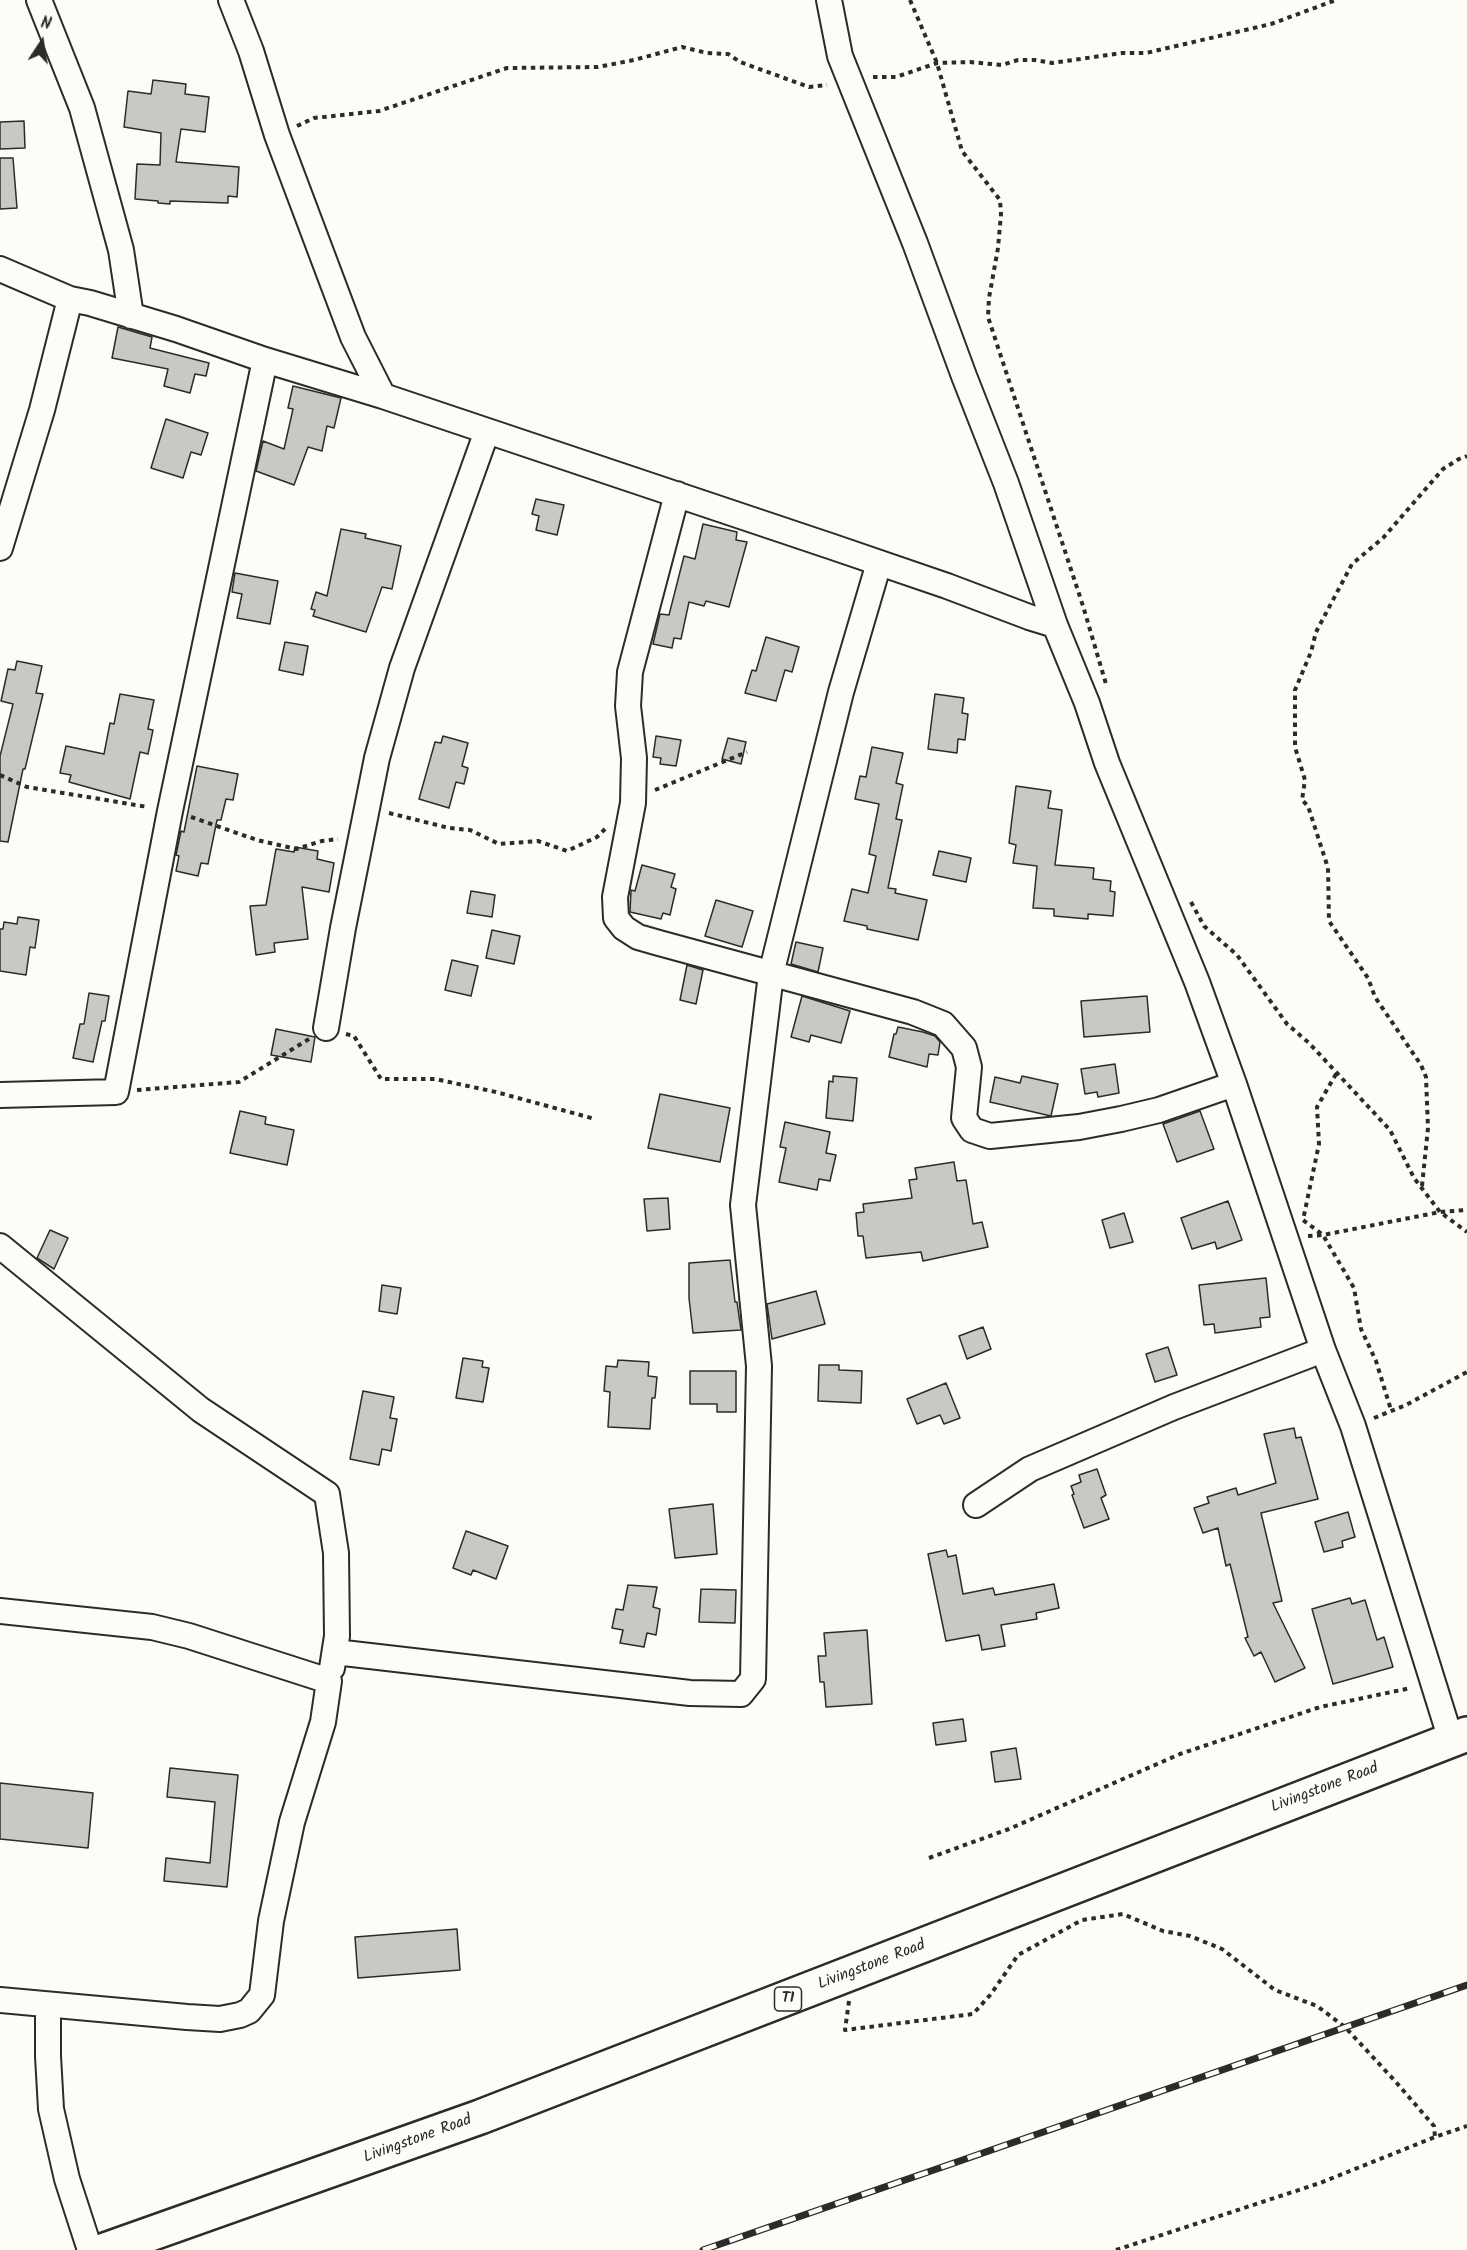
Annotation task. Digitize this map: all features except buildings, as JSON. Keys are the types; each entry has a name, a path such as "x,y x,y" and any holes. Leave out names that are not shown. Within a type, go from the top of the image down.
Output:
{"highway":[{"name":"Livingstone Road","path":"105,2250 480,2117 1459,1737"}],"street":[{"path":"39,0 82,108 121,250 131,316"},
{"path":"231,0 251,51 277,135 353,337 383,396"},
{"path":"829,0 840,56 915,243 1006,483 1055,625 1087,703 1107,763 1197,982 1234,1084 1323,1350 1353,1426 1432,1683 1459,1737"},
{"path":"0,269 70,299 176,329 265,360 383,396 677,494 1055,625"},
{"path":"0,548 42,410 70,299"},
{"path":"0,1095 116,1092 170,811 265,360"},
{"path":"326,1028 343,928 377,758 402,668 488,431"},
{"path":"677,494 630,672 628,706 634,759 633,803 615,897 616,918 624,927 638,937 913,1012 943,1024 964,1048 969,1067 964,1118 972,1130 990,1136 1079,1127 1122,1119 1159,1110 1234,1084"},
{"path":"334,1652 690,1693 741,1694 753,1679 759,1366 743,1205 771,974 841,692 879,563"},
{"path":"0,1246 201,1410 327,1494 336,1553 337,1636 323,1722 292,1822 271,1921 262,1995 249,2011 220,2019 0,2000"},
{"path":"976,1505 1030,1470 1174,1407 1323,1350"},
{"path":"0,1611 152,1627 189,1636 329,1681"},
{"path":"48,2005 51,2109 67,2179 90,2250"}],"path":[{"path":"910,0 937,63 962,150 1000,200 998,248 989,298 988,318 1083,606 1109,695"},
{"path":"277,135 314,118 379,111 507,68 598,67 682,46 707,53 728,54 740,62 809,87 820,87 841,81 852,83 859,76 896,77 937,63 970,62 1002,65 1018,60 1052,63 1122,52 1146,53 1271,24 1336,0"},
{"path":"1421,1187 1428,1128 1426,1077 1421,1065 1375,997 1368,978 1329,921 1328,868 1308,806 1302,800 1305,780 1295,747 1295,690 1311,652 1316,632 1352,564 1383,538 1443,469 1467,456"},
{"path":"1188,897 1204,926 1237,955 1287,1024 1309,1042 1336,1074 1390,1130 1414,1178 1440,1212 1467,1232"},
{"path":"116,1092 238,1082 326,1028 354,1036 381,1079 435,1079 496,1092 595,1119"},
{"path":"1336,1074 1317,1107 1319,1144 1303,1220 1323,1235 1354,1288 1361,1329 1376,1361 1391,1410"},
{"path":"1286,1237 1323,1235 1440,1212 1467,1210"},
{"path":"1353,1426 1406,1405 1467,1372"},
{"path":"929,1858 1009,1829 1190,1750 1320,1707 1432,1683"},
{"path":"853,1974 846,2030 973,2014 991,1994 1018,1955 1082,1920 1123,1914 1222,1949 1275,1990 1317,2006 1345,2027 1395,2081 1434,2126 1435,2137"},
{"path":"1116,2250 1320,2183 1467,2126"}],"railway":[{"path":"703,2250 1467,1985"}]}
